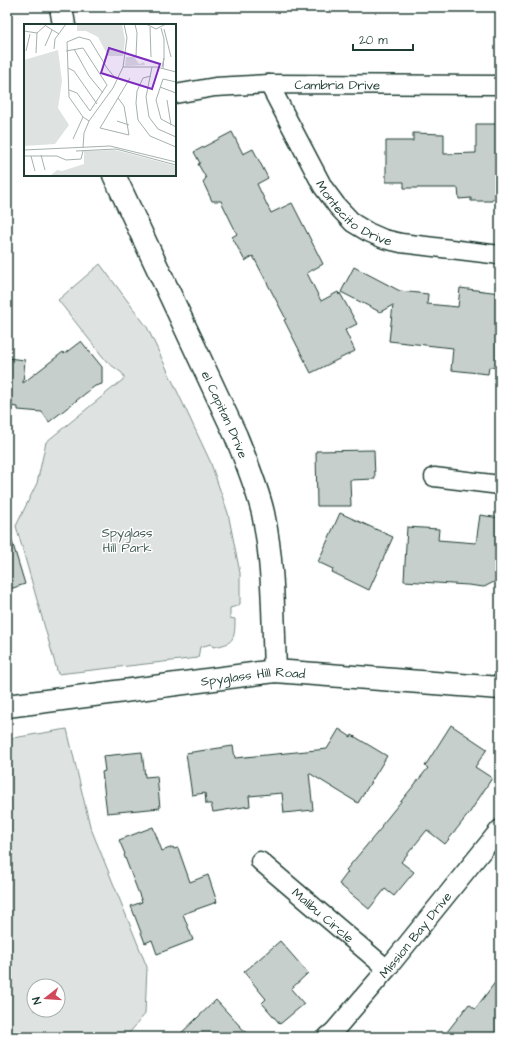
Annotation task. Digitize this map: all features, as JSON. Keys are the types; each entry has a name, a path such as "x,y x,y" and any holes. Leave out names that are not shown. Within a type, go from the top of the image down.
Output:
{"street":[{"path":"60,7 64,24"},
{"name":"Cambria Drive","path":"176,94 215,87 269,84 500,85"},
{"name":"Montecito Drive","path":"269,84 323,187 336,206 353,223 384,239 401,243 500,255"},
{"name":"el Capitan Drive","path":"114,176 233,429 251,474 263,513 270,555 275,671"},
{"path":"434,477 500,485"},
{"name":"Spyglass Hill Road","path":"7,706 275,671 500,688"},
{"name":"Mission Bay Drive","path":"327,1037 334,1031 387,968 500,829"},
{"name":"Malibu Circle","path":"260,861 387,968"}],"green space":[{"name":"Spyglass Hill Park","path":"100,264 147,327 210,461 228,513 240,573 240,604 230,608 230,618 235,619 235,631 232,639 220,646 213,647 211,644 200,647 198,658 58,674 16,526 37,483 46,442 125,378 122,373 107,362 58,300"},
{"path":"67,729 90,826 147,967 145,1014 126,1037 7,1037 7,739"}],"building":[{"path":"476,124 500,124 500,199 492,199 492,201 471,201 471,198 459,199 458,188 404,188 404,182 386,182 386,141 413,141 413,133 444,134 444,154 476,153"},
{"path":"232,132 243,154 253,149 268,178 257,184 271,213 292,203 323,264 307,273 321,301 338,292 339,295 340,293 357,324 345,330 355,351 311,373 284,320 286,319 253,256 245,261 232,237 237,234 221,201 212,201 203,182 206,178 198,164 200,163 194,152"},
{"path":"354,267 400,291 428,294 427,304 458,307 460,288 500,293 500,368 489,367 488,374 451,370 453,348 389,341 393,305 380,312 341,292"},
{"path":"81,341 102,367 102,384 95,386 49,422 42,412 18,410 18,407 7,406 7,358 25,360 23,383 63,352 64,354"},
{"path":"374,450 375,479 350,480 351,506 317,506 316,451"},
{"path":"340,513 393,537 369,590 332,572 333,569 318,562"},
{"path":"480,515 500,518 500,579 484,587 404,581 407,527 439,529 438,540 476,543"},
{"path":"7,538 11,538 25,584 7,590"},
{"path":"451,725 487,749 475,767 492,778 470,812 445,844 427,830 401,862 414,872 394,896 385,889 369,909 339,884 348,872 346,870 428,768 425,766"},
{"path":"339,729 387,756 358,803 309,773 313,810 284,813 282,793 249,796 250,806 213,812 211,804 206,804 205,793 192,795 186,753 233,746 235,758 327,749"},
{"path":"142,752 145,777 157,776 160,808 107,813 102,772 105,771 103,756"},
{"path":"153,827 162,851 173,847 174,849 178,848 190,882 208,875 217,902 183,914 193,940 157,954 152,940 145,943 131,906 142,902 119,840"},
{"path":"280,941 308,973 291,989 304,1004 280,1024 262,1003 266,999 244,972"},
{"path":"500,976 500,1037 443,1037 469,1004 475,1009"},
{"path":"216,1000 250,1037 177,1037"}]}
